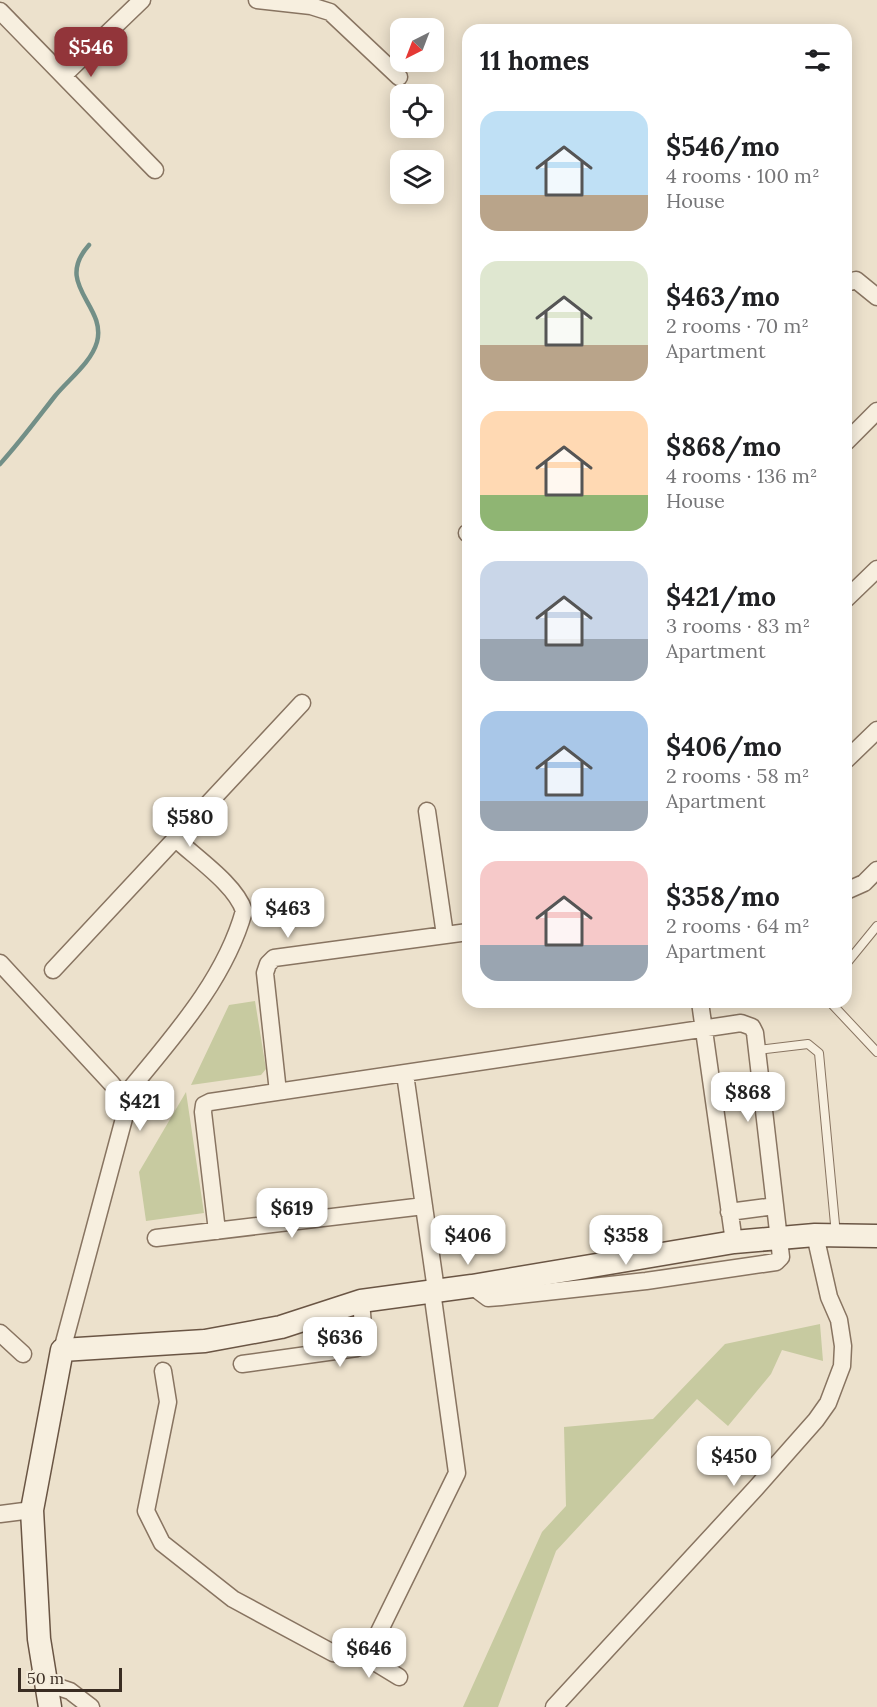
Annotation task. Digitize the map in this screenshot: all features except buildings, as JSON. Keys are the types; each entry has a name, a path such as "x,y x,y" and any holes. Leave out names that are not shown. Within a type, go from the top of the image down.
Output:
{"street":[{"path":"64,75 142,0"},
{"path":"257,0 311,6 330,12 399,77"},
{"path":"0,11 155,170"},
{"path":"852,281 856,280 877,297"},
{"path":"852,436 877,411"},
{"path":"852,593 877,569"},
{"path":"53,970 302,703"},
{"path":"852,754 877,730"},
{"path":"427,811 445,935"},
{"path":"123,1098 206,991 222,964 244,911 241,901 232,890 176,839"},
{"path":"852,888 864,883 877,870"},
{"path":"278,1092 265,973 268,964 274,958 462,933"},
{"path":"0,963 123,1098 126,1111 125,1124 62,1350 32,1510 39,1639 50,1707"},
{"path":"700,1008 734,1242"},
{"path":"217,1231 204,1105 278,1092 747,1024 755,1033 781,1257 769,1264 501,1298 488,1298 472,1286"},
{"path":"163,1371 168,1402 146,1511 162,1543 233,1599 293,1632 343,1656 365,1652 376,1636 456,1480 424,1206 405,1074"},
{"path":"156,1238 424,1206"},
{"path":"729,1212 775,1206"},
{"path":"62,1350 206,1341 281,1327 361,1301 472,1286 734,1242 825,1235 877,1236"},
{"path":"554,1707 755,1489 816,1420 828,1403 842,1366 843,1346 839,1320 829,1297 825,1235"},
{"path":"242,1364 357,1348 364,1338 361,1301"},
{"path":"0,1333 23,1354"},
{"path":"0,1514 32,1510"},
{"path":"365,1652 376,1663 399,1677"},
{"path":"46,1683 70,1690 90,1707"}],"lane":[{"path":"852,957 877,926"},
{"path":"836,1008 877,1052"},
{"path":"757,1050 808,1044 819,1053 825,1235"}],"green space":[{"path":"255,1001 266,1069 261,1075 191,1085 229,1005"},
{"path":"186,1092 204,1213 146,1221 139,1172"},
{"path":"820,1324 823,1361 782,1350 771,1374 728,1426 697,1399 556,1551 498,1707 463,1707 542,1532 566,1506 564,1427 653,1419 725,1344"}],"waterway":[{"path":"0,464 55,396 85,364 94,350 98,329 95,317 78,284 76,272 79,259 89,245"}]}
